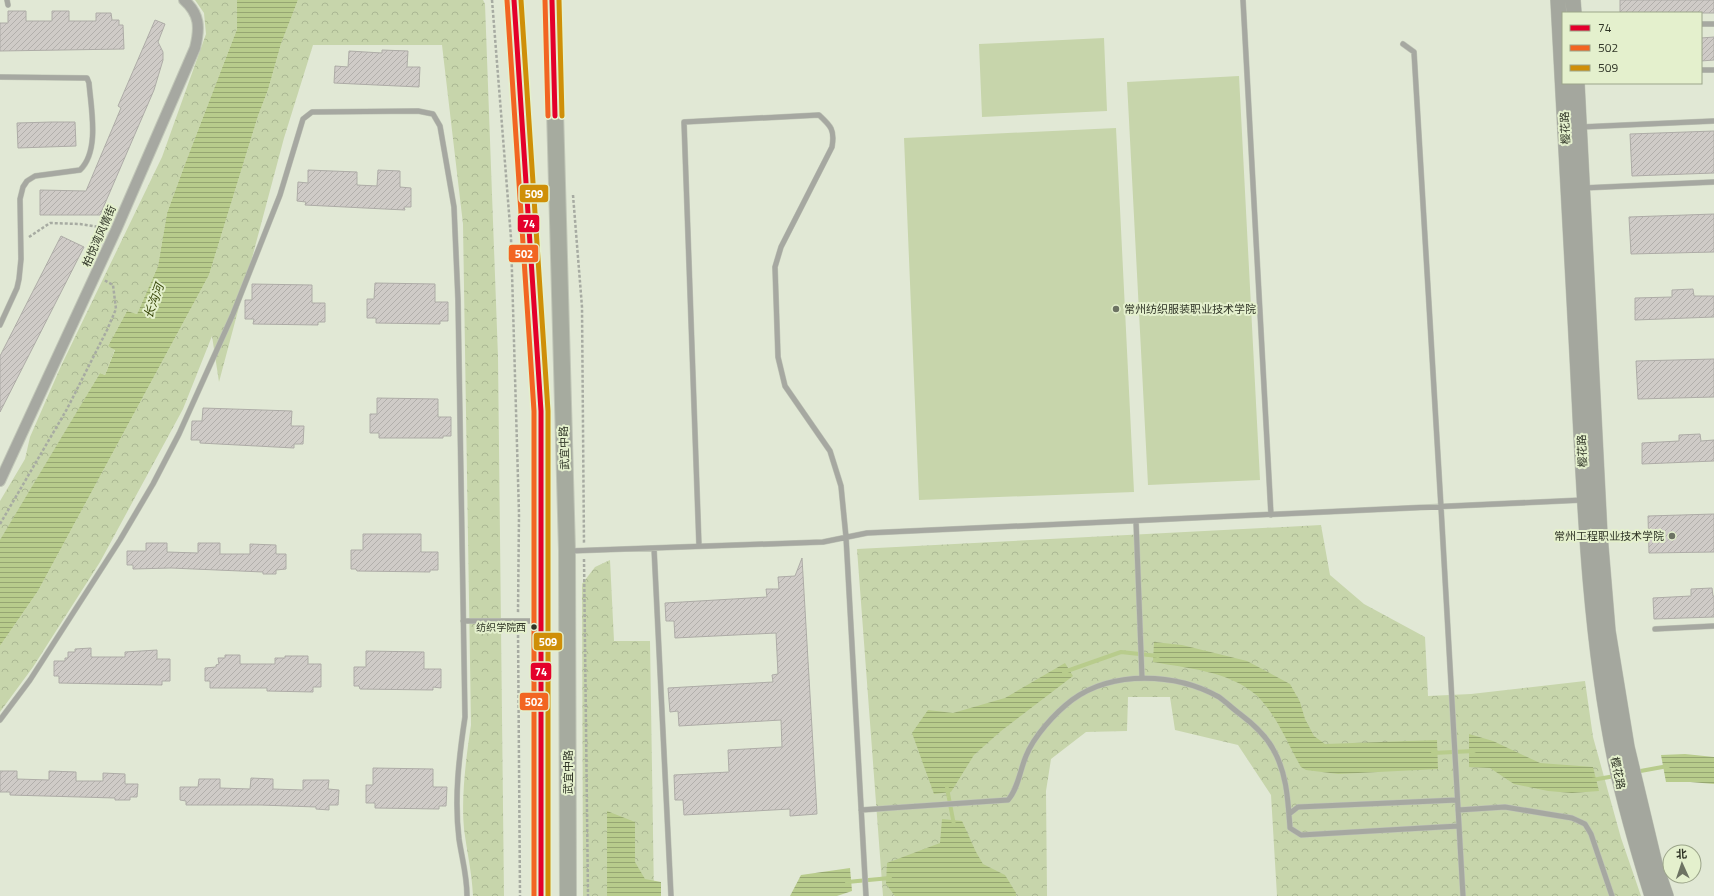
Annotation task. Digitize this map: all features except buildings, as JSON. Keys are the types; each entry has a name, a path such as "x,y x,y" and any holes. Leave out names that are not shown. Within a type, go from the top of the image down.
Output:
{"main road":[{"name":"武宜中路","path":"514,0 540,411 541,896"},
{"name":"武宜中路","path":"552,0 567,551 568,896"}],"street":[{"name":"柏悦湾风情街","path":"0,481 116,230 195,48 199,31 197,18 193,9 184,0"},
{"name":"樱花路","path":"1558,0 1562,61"},
{"path":"1573,0 1574,12"},
{"name":"樱花路","path":"1564,84 1591,500 1623,761 1622,792 1633,835 1652,896"},
{"name":"樱花路","path":"1577,84 1582,188 1591,500"},
{"name":"樱花路","path":"1623,761 1637,788 1655,864 1666,896"}],"lane":[{"path":"1243,0 1271,514"},
{"path":"1702,24 1714,24"},
{"path":"1403,44 1414,52 1456,764 1462,896"},
{"path":"1702,70 1714,70"},
{"path":"0,77 87,78 89,83 92,142 89,159 80,170 39,175 27,181 23,187 20,199 20,268 17,288 0,325"},
{"path":"0,720 30,680 120,540 153,484 179,434 233,314 280,195 303,119 312,112 418,111 433,114 440,126 454,207 462,436 465,717 459,756 457,797 459,838 467,877 467,896"},
{"path":"699,546 684,122 819,115 830,125 834,136 832,147 781,247 776,267 778,357 785,386 830,451 841,486 846,537 866,896"},
{"path":"1579,127 1714,121"},
{"path":"1582,188 1714,182"},
{"path":"567,551 823,542 867,533 1591,500"},
{"path":"1136,521 1142,678"},
{"path":"654,548 671,896"},
{"path":"463,621 541,620"},
{"path":"1655,629 1714,626"},
{"path":"861,810 1008,800 1014,793 1027,754 1045,726 1072,700 1099,686 1133,678 1153,678 1184,683 1219,697 1252,724 1273,748 1285,778 1290,828 1301,835 1459,826"},
{"path":"1289,814 1298,807 1457,800"},
{"path":"1458,810 1506,807 1572,818 1585,824 1591,834 1612,896"}],"path":[{"path":"492,0 511,238 519,514 518,621 520,896"},
{"path":"20,242 50,223 80,224 116,230"},
{"path":"0,524 67,409 116,310 114,285 95,274"}],"green space":[{"path":"195,0 237,0 237,29 167,213 158,266 137,314 127,311 108,346 115,349 105,375 100,373 0,542 0,501 25,459 30,437 61,366 162,157 206,34 204,13"},
{"path":"298,0 483,0 485,4 498,357 504,896 473,896 463,817 466,764 471,725 463,224 442,45 313,45 284,138 219,382 212,336 183,409 100,562 33,667 0,712 0,646 38,591 209,275 258,116 268,90 281,44"},
{"path":"1104,38 1107,111 982,117 979,44"},
{"path":"1239,76 1260,480 1148,485 1127,82"},
{"path":"1116,128 1134,492 919,500 904,138"},
{"path":"1321,525 1330,575 1364,604 1425,637 1428,696 1471,694 1585,681 1593,737 1621,838 1641,896 1277,896 1271,795 1238,745 1175,730 1170,697 1128,697 1127,731 1086,732 1051,759 1046,791 1047,896 883,896 857,549"},
{"path":"610,560 614,641 650,641 654,896 583,896 582,584 595,567"}],"water":[{"name":"长沟河","path":"237,0 298,0 281,44 268,90 258,116 209,275 38,591 0,646 0,540 100,373 105,375 115,350 108,346 127,311 137,314 158,266 167,213 237,29"},
{"path":"1154,642 1182,645 1247,661 1290,684 1300,702 1305,719 1314,736 1325,744 1437,740 1438,769 1338,774 1306,770 1301,767 1269,710 1255,694 1244,686 1220,675 1153,662"},
{"path":"1065,663 1073,676 1001,731 974,755 951,792 934,794 912,733 928,710 953,713 1005,698"},
{"path":"1469,734 1493,741 1540,763 1593,767 1599,791 1572,793 1548,791 1514,784 1490,768 1469,767"},
{"path":"1685,754 1714,757 1714,784 1666,782 1661,755"},
{"path":"607,811 635,822 635,862 645,879 661,882 661,896 607,896"},
{"path":"942,819 962,821 983,864 1005,875 1016,893 1016,896 895,896 886,884 887,863 940,843"},
{"path":"850,868 852,891 837,896 790,896 801,875"}],"waterway":[{"path":"1064,672 1121,652 1158,656"},
{"path":"1433,753 1474,751"},
{"path":"1635,772 1668,766"},
{"path":"1592,780 1615,776"},
{"path":"947,788 954,825"},
{"path":"847,882 890,878"}],"transit line":[{"name":"502","path":"507,0 534,411 534,896"},
{"name":"74","path":"514,0 541,411 541,896"},
{"name":"509","path":"521,0 548,411 548,896"},
{"name":"502","path":"545,0 548,116"},
{"name":"74","path":"552,0 555,116"},
{"name":"509","path":"559,0 562,116"}],"place":[{"name":"常州纺织服装职业技术学院","path":"1116,309"},
{"name":"常州工程职业技术学院","path":"1672,536"},
{"name":"纺织学院西","path":"534,627"}]}
